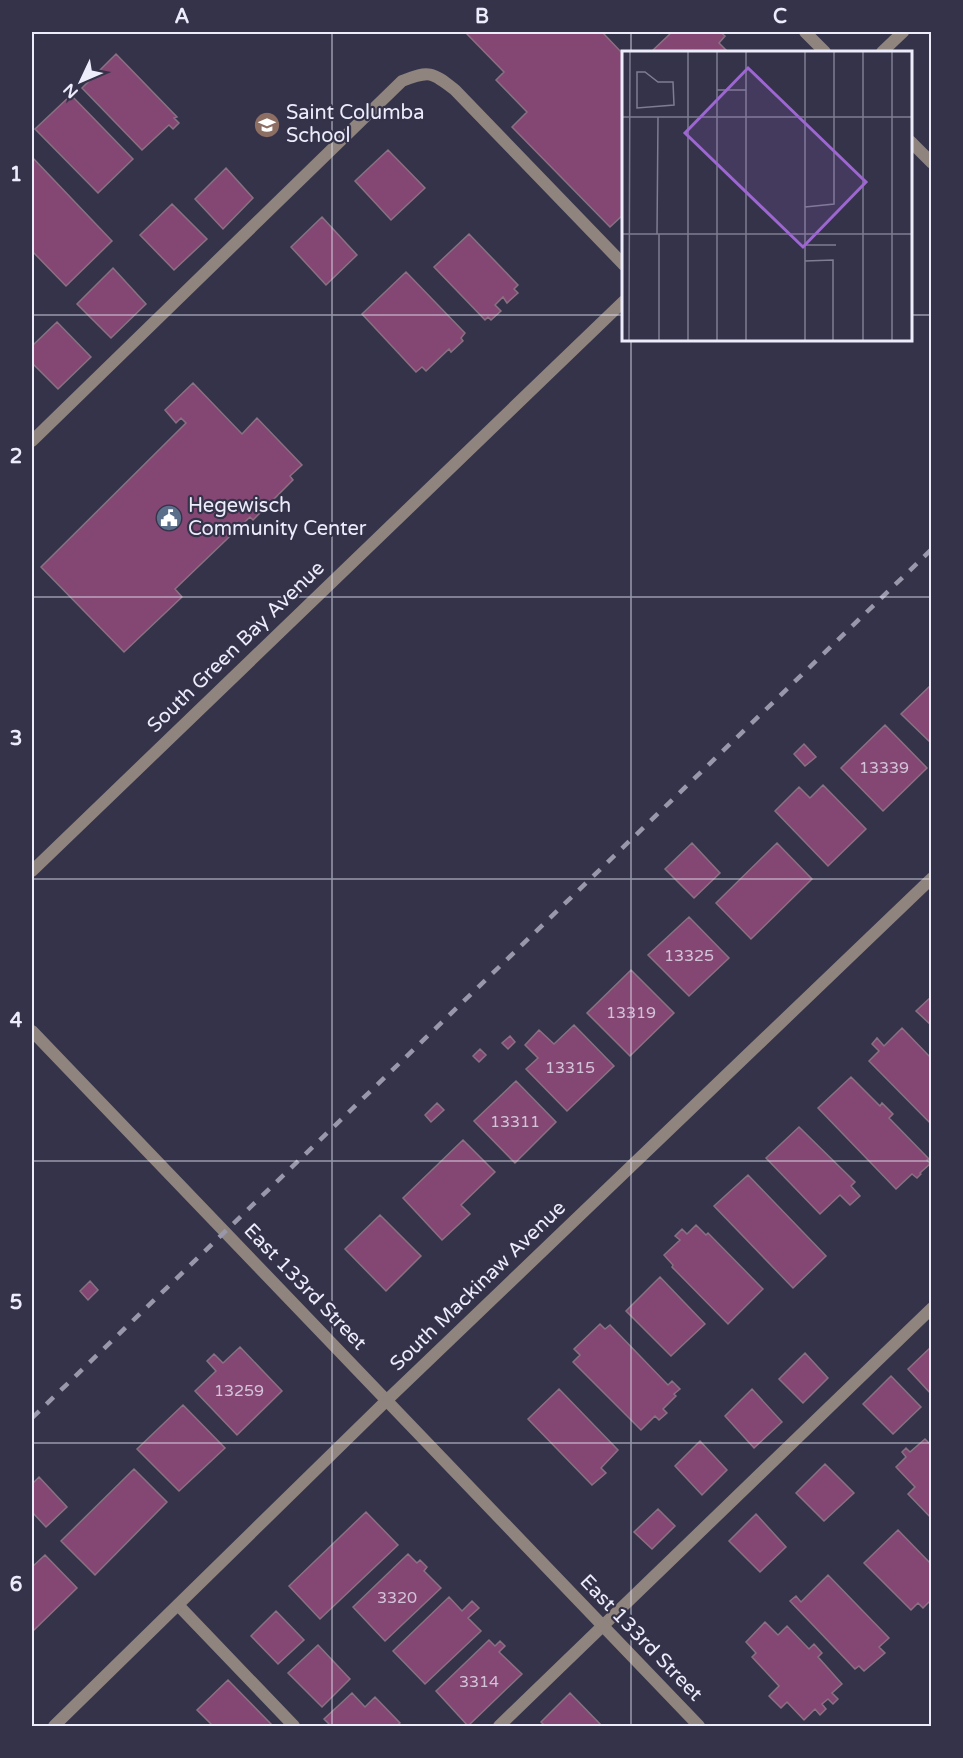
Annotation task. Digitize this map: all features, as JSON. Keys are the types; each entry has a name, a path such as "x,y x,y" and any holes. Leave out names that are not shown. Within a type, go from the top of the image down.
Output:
{"street":[{"path":"804,32 824,51"},
{"path":"883,51 903,32"},
{"path":"32,441 402,81 420,74 436,75 455,90 622,263"},
{"path":"912,143 932,163"},
{"name":"South Green Bay Avenue","path":"32,871 622,302"},
{"name":"South Mackinaw Avenue","path":"54,1726 386,1401 932,878"},
{"name":"East 133rd Street","path":"32,1031 699,1726"},
{"path":"499,1726 932,1308"},
{"path":"178,1605 294,1726"}],"building":[{"path":"465,32 602,32 622,53 622,216 610,227 512,127 527,112 496,80 504,72"},
{"path":"672,32 720,32 725,36 719,43 727,51 652,51"},
{"path":"116,54 177,117 174,118 179,123 173,129 169,125 142,150 82,88"},
{"path":"71,95 133,159 98,193 35,129"},
{"path":"388,150 425,188 391,220 355,181"},
{"path":"32,157 112,241 66,286 32,251"},
{"path":"226,168 253,198 223,229 195,199"},
{"path":"172,204 207,239 174,270 140,235"},
{"path":"322,217 357,255 326,285 291,247"},
{"path":"469,234 518,285 514,289 518,293 507,303 503,297 495,305 501,311 491,320 488,317 485,320 434,267"},
{"path":"113,268 146,304 111,338 77,304"},
{"path":"406,272 465,333 461,338 463,341 451,352 449,349 426,371 422,367 416,372 362,314"},
{"path":"57,322 91,357 58,389 32,363 32,346"},
{"name":"Hegewisch Community Center","path":"193,383 242,434 257,418 302,465 290,476 293,480 253,520 250,517 175,589 182,597 124,652 41,567 186,423 181,418 176,423 165,410"},
{"path":"932,684 932,744 901,714"},
{"path":"885,725 927,768 883,811 841,768"},
{"path":"804,744 816,757 805,766 794,754"},
{"path":"823,785 866,829 828,866 775,811 799,787 810,798"},
{"path":"692,843 720,873 694,898 665,869"},
{"path":"777,843 812,879 751,939 716,903"},
{"path":"689,917 729,958 689,996 648,955"},
{"path":"631,970 674,1013 630,1056 587,1013"},
{"path":"932,996 932,1026 916,1011"},
{"path":"574,1025 614,1066 567,1111 526,1069 538,1058 525,1045 539,1030 554,1044"},
{"path":"902,1028 932,1059 932,1125 869,1061 879,1051 872,1044 877,1038 884,1046"},
{"path":"510,1036 515,1042 508,1049 502,1043"},
{"path":"480,1049 486,1055 479,1062 473,1056"},
{"path":"851,1077 880,1106 882,1103 893,1114 889,1118 929,1159 927,1160 930,1164 917,1178 912,1174 896,1189 818,1108"},
{"path":"516,1081 556,1122 515,1163 474,1121"},
{"path":"437,1103 444,1110 431,1122 425,1115"},
{"path":"799,1127 855,1182 851,1186 860,1196 850,1205 840,1195 820,1214 766,1158"},
{"path":"463,1140 495,1172 461,1205 470,1214 442,1240 403,1198"},
{"path":"748,1175 826,1256 793,1288 714,1206"},
{"path":"380,1215 421,1256 386,1291 345,1249"},
{"path":"696,1225 706,1235 708,1233 763,1289 728,1324 672,1267 673,1265 664,1255 680,1240 675,1236 682,1229 687,1234"},
{"path":"660,1277 705,1324 671,1356 626,1311"},
{"path":"90,1281 98,1290 88,1300 80,1291"},
{"path":"600,1324 605,1329 610,1325 668,1385 672,1381 680,1389 663,1409 667,1413 659,1420 655,1416 641,1430 573,1362 580,1355 574,1349"},
{"path":"932,1346 932,1395 908,1369"},
{"path":"240,1347 282,1391 237,1435 195,1391 216,1371 207,1361 214,1354 223,1363"},
{"path":"805,1353 828,1378 803,1403 779,1379"},
{"path":"891,1376 921,1407 893,1434 863,1404"},
{"path":"559,1389 618,1450 601,1468 606,1473 592,1485 528,1419"},
{"path":"752,1389 782,1422 754,1448 725,1416"},
{"path":"183,1405 225,1448 179,1491 137,1449"},
{"path":"925,1439 932,1446 932,1519 908,1494 915,1487 896,1467 906,1457 902,1452 906,1448 910,1452"},
{"path":"700,1441 727,1470 702,1495 675,1466"},
{"path":"825,1464 854,1493 824,1521 796,1493"},
{"path":"134,1469 167,1502 95,1575 61,1541"},
{"path":"39,1477 67,1507 46,1527 32,1512 32,1484"},
{"path":"658,1509 675,1526 652,1549 634,1532"},
{"path":"366,1512 398,1545 320,1619 289,1586"},
{"path":"756,1514 786,1547 760,1572 729,1541"},
{"path":"898,1530 932,1565 932,1599 923,1608 918,1603 911,1610 864,1563"},
{"path":"408,1554 417,1563 420,1560 427,1567 424,1571 441,1588 385,1641 353,1607"},
{"path":"45,1555 77,1588 32,1632 32,1567"},
{"path":"828,1575 889,1638 879,1647 885,1653 864,1671 859,1666 855,1669 790,1601 796,1596 801,1602"},
{"path":"449,1597 462,1611 472,1601 479,1608 468,1618 481,1631 425,1684 393,1651"},
{"path":"276,1611 304,1640 278,1664 251,1636"},
{"path":"765,1622 778,1635 787,1626 809,1649 814,1644 822,1653 818,1657 842,1684 832,1693 838,1699 833,1704 828,1699 822,1704 826,1709 820,1715 815,1709 804,1720 787,1702 781,1708 769,1696 779,1686 752,1657 756,1653 746,1642"},
{"path":"489,1640 495,1646 500,1641 505,1646 499,1652 522,1674 468,1726 436,1691"},
{"path":"318,1645 350,1679 322,1707 288,1673"},
{"path":"228,1680 273,1726 213,1726 197,1710"},
{"path":"352,1693 365,1707 375,1697 400,1723 396,1726 331,1726 324,1719"},
{"path":"570,1693 602,1726 545,1726 541,1722"}],"railway":[{"path":"32,1418 932,549"}],"place":[{"name":"Saint Columba School","path":"267,125"},
{"name":"Hegewisch Community Center","path":"169,518"}]}
